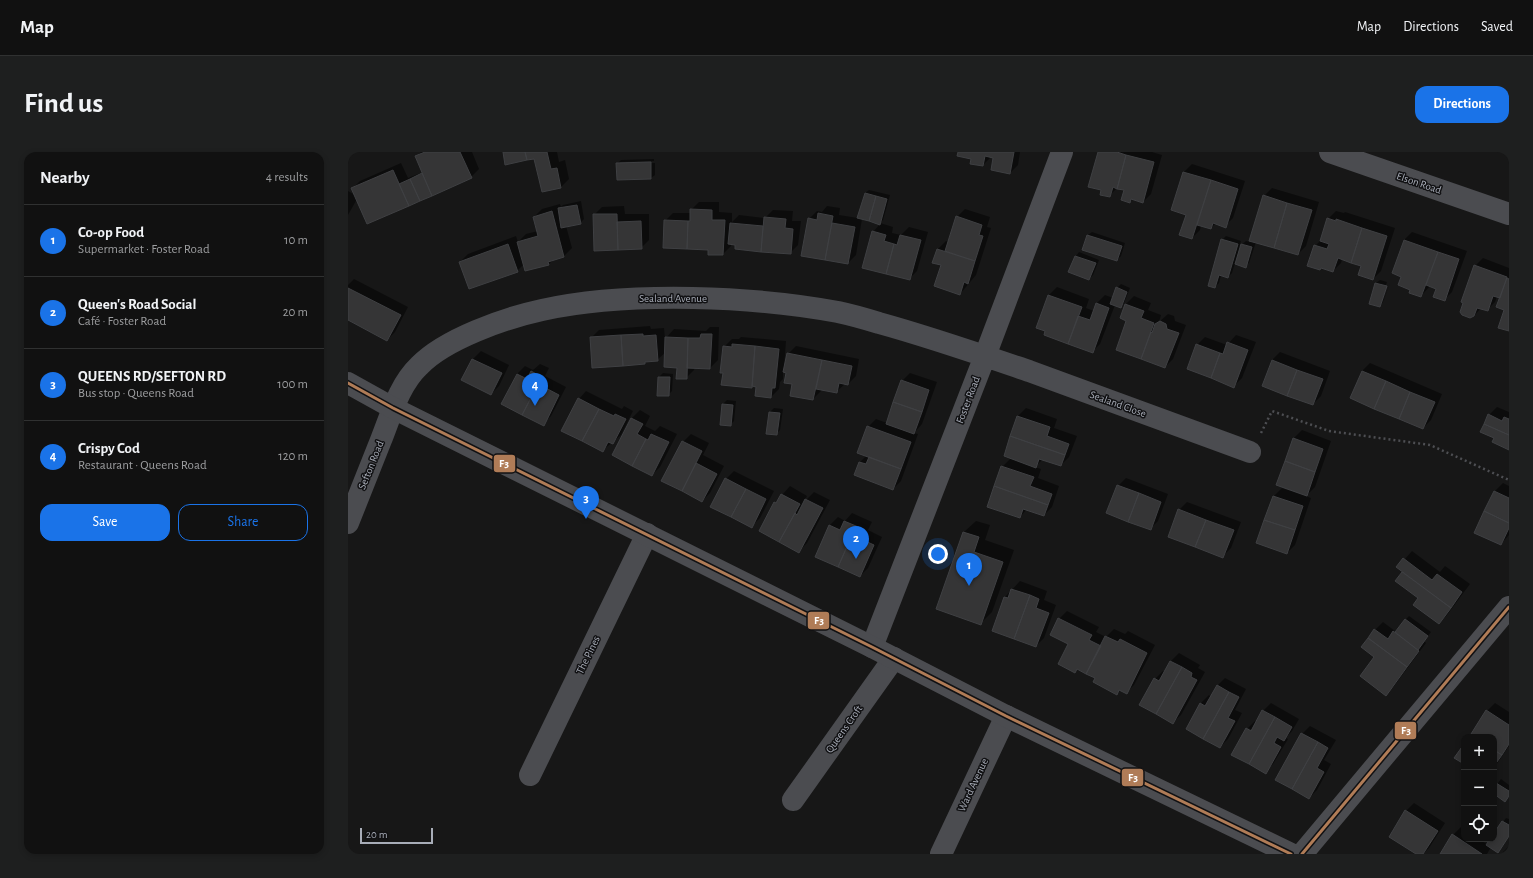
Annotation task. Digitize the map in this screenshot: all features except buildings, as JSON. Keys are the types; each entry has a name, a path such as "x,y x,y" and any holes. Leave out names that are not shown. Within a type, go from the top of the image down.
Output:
{"street":[{"name":"Foster Road","path":"872,647 985,356 1062,152"},
{"name":"Elson Road","path":"1330,152 1509,214"},
{"name":"Sealand Avenue","path":"393,408 406,382 417,367 430,355 445,346 480,329 520,315 569,304 610,299 650,297 781,303 841,313 901,329 985,356"},
{"name":"Sealand Close","path":"985,356 1250,452"},
{"path":"348,383 393,408 894,658 1006,716 1291,854"},
{"name":"Sefton Road","path":"348,523 393,408"},
{"name":"The Pines","path":"530,775 647,534"},
{"path":"1302,854 1509,607"},
{"name":"Queens Croft","path":"793,800 894,658"},
{"name":"Ward Avenue","path":"941,854 1006,716"}],"path":[{"path":"1250,452 1272,411 1329,431 1430,445 1509,480"}],"transit line":[{"name":"F3","path":"348,383 393,408 872,647 1006,716 1291,854"},
{"name":"F3","path":"1302,854 1509,607"}],"place":[{"name":"Crispy Cod","path":"535,406"},
{"name":"QUEENS RD/SEFTON RD","path":"586,519"},
{"name":"Queen's Road Social","path":"856,559"},
{"name":"Co-op Food","path":"969,586"}]}
